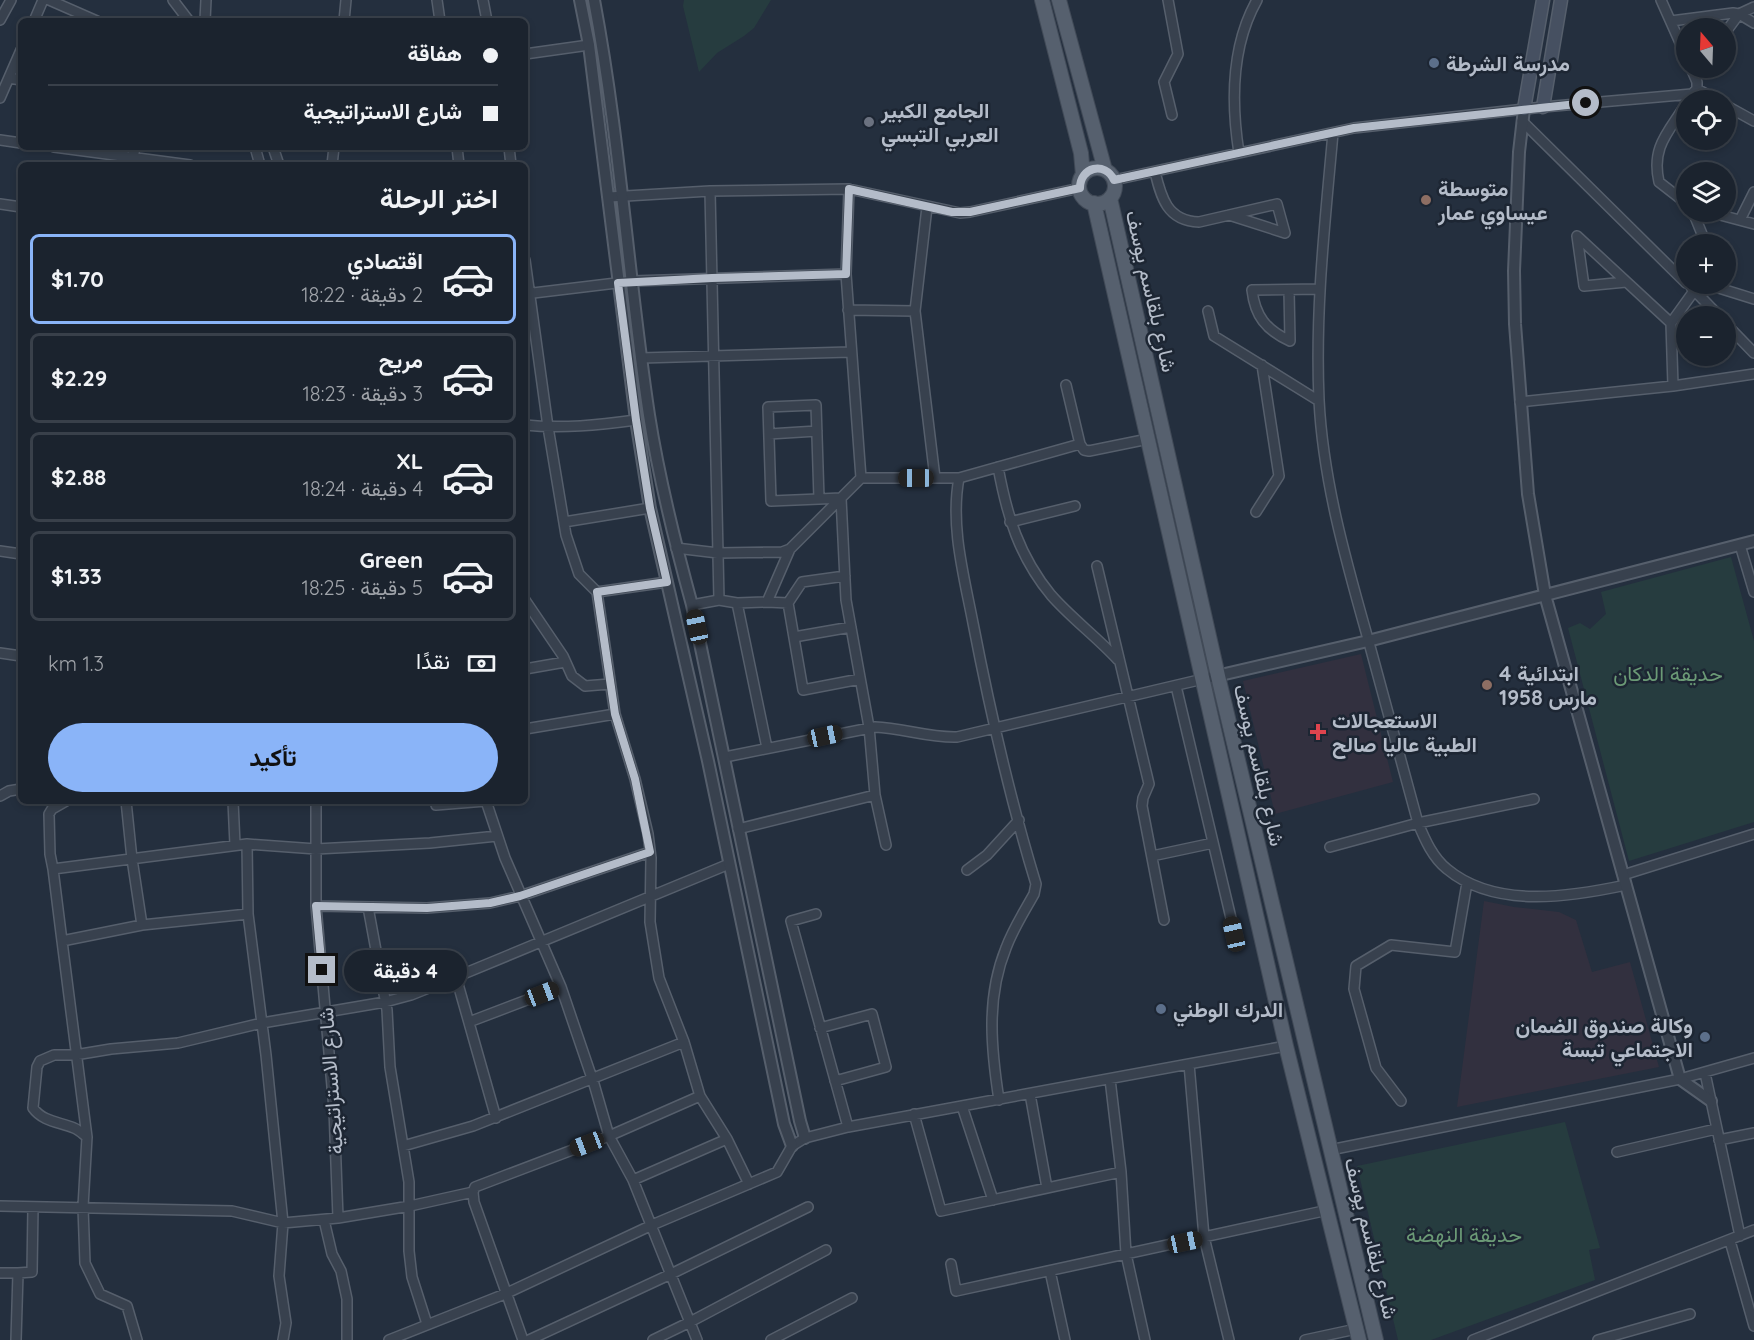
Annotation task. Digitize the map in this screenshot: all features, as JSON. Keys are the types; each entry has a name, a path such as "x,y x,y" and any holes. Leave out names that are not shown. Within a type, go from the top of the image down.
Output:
{"main road":[{"path":"1042,0 1081,153 1083,197 1094,203 1100,203 1110,198 1115,188 1109,175 1059,0"},
{"path":"1523,115 1543,0"},
{"path":"1543,107 1561,0"},
{"path":"1082,181 1094,168 1109,175"},
{"name":"شارع بلقاسم يوسف","path":"1110,198 1218,676 1376,1340"},
{"name":"شارع بلقاسم يوسف","path":"1094,203 1286,1046 1358,1334"}],"street":[{"path":"0,20 11,0"},
{"path":"35,18 43,0"},
{"path":"49,0 90,18"},
{"path":"173,0 187,18"},
{"path":"205,18 206,0"},
{"path":"344,18 346,0"},
{"path":"437,0 440,18"},
{"path":"483,0 486,18"},
{"path":"580,0 589,45 636,420 650,508 784,1124 792,1146"},
{"path":"594,0 602,40 623,196 649,418 676,549 692,605 800,1120 806,1138"},
{"path":"1168,0 1178,54 1164,82 1173,115"},
{"path":"1239,153 1234,105 1236,72 1241,41 1249,15 1257,0"},
{"path":"1661,0 1676,33"},
{"path":"1736,18 1751,5"},
{"path":"1671,21 1739,14 1754,23"},
{"path":"528,54 589,45"},
{"path":"0,98 18,57"},
{"path":"9,78 18,80"},
{"path":"1109,175 1155,172 1354,128 1523,115 1543,107 1676,98"},
{"path":"1736,111 1754,121"},
{"path":"1523,115 1676,270"},
{"path":"1523,115 1514,271 1520,402 1528,494 1545,595 1680,1079 1711,1101"},
{"path":"1676,120 1658,148 1655,165 1659,182 1676,195"},
{"path":"1333,133 1319,289 1319,401 1334,511 1418,823 1428,846 1446,868 1467,883 1497,892 1531,896 1589,893 1754,834"},
{"path":"0,140 18,143"},
{"path":"71,150 133,161"},
{"path":"1155,172 1160,195 1165,204 1180,218 1199,222 1228,215 1277,204 1285,233 1228,215"},
{"path":"609,197 711,191 849,189 952,212 970,212 1082,181"},
{"path":"849,189 846,274 861,478"},
{"path":"711,191 719,600"},
{"path":"1740,220 1754,192"},
{"path":"0,204 18,207"},
{"path":"927,207 915,311 935,478"},
{"path":"1736,219 1754,224"},
{"path":"1626,282 1584,286 1576,236 1671,323"},
{"path":"748,1184 727,1139 700,1096 684,1042 659,978 650,922 650,852 635,779 615,714 597,592 579,574 564,522 528,294 633,281 846,274"},
{"path":"1289,290 1290,342 1270,330 1262,322 1256,311 1252,290 1319,289"},
{"path":"1736,293 1754,299"},
{"path":"1672,386 1671,323 1686,294"},
{"path":"1699,294 1710,306"},
{"path":"848,310 915,311"},
{"path":"1208,311 1214,336 1319,401"},
{"path":"1736,334 1754,353"},
{"path":"641,358 850,352"},
{"path":"1256,512 1279,476 1262,365"},
{"path":"1520,402 1672,386 1754,374"},
{"path":"1066,386 1080,444 1084,450 1089,451 1148,439"},
{"path":"819,499 816,405 768,407 771,501 819,499 841,498"},
{"path":"528,425 548,427 599,425 636,420"},
{"path":"769,434 817,431"},
{"path":"767,602 790,549 861,478 959,478 1080,444"},
{"path":"998,467 1010,522 1022,551 1051,594 1120,662"},
{"path":"959,478 956,491 956,522 961,560 994,729 1036,885 1034,894 1006,948 992,1000 994,1067 999,1100"},
{"path":"841,498 845,576 851,627 869,727 875,795 885,844"},
{"path":"1010,522 1075,506"},
{"path":"564,522 650,508"},
{"path":"725,757 869,727 892,728 945,738 957,737 1368,641 1754,541"},
{"path":"1740,545 1754,592"},
{"path":"676,549 718,553 782,552 790,549"},
{"path":"0,551 18,554"},
{"path":"1097,566 1149,784 1142,806 1164,920"},
{"path":"845,576 802,582 788,603 803,690 860,680"},
{"path":"597,592 667,582"},
{"path":"692,605 719,600 737,603 788,603"},
{"path":"737,603 767,748"},
{"path":"528,605 566,662 572,676 585,686 610,684"},
{"path":"794,637 851,627"},
{"path":"0,653 18,656"},
{"path":"528,668 566,662"},
{"path":"1176,686 1234,934"},
{"path":"528,728 615,714"},
{"path":"0,796 18,790"},
{"path":"738,829 875,795"},
{"path":"1330,848 1418,823 1533,799"},
{"path":"61,804 52,809 50,814 50,854 87,1137 83,1207 85,1263 100,1294 128,1306 136,1340"},
{"path":"126,804 142,925"},
{"path":"233,804 235,845"},
{"name":"شارع الاستراتيجية","path":"316,804 316,906 334,1109 338,1218"},
{"path":"487,804 520,896 561,987 609,1136 633,1180 697,1340"},
{"path":"967,870 1001,841 1019,820"},
{"path":"53,869 247,844 316,849 430,843 497,836"},
{"path":"1152,856 1213,843"},
{"path":"247,844 248,914 283,1223 279,1276 286,1323 283,1340"},
{"path":"316,906 427,908 490,903 520,896 650,852"},
{"path":"87,1137 76,1129 46,1119 37,1114 33,1108 37,1067 40,1061 54,1055 75,1055 178,1043 262,1023 386,1002 411,995 729,864"},
{"path":"1401,1101 1376,1068 1354,989 1356,966 1391,945 1455,952 1467,883"},
{"path":"368,907 386,1002 390,1067 409,1182 409,1251 412,1277 427,1324"},
{"path":"62,941 142,925 248,914"},
{"path":"816,914 791,921 848,1127"},
{"path":"456,977 496,1118"},
{"path":"469,1022 561,987"},
{"path":"820,1028 872,1014 886,1067 835,1081"},
{"path":"403,1146 496,1118 684,1042"},
{"path":"389,1340 505,1294 652,1225 777,1172 792,1146 806,1138 914,1114 1286,1046"},
{"path":"1330,1150 1680,1079 1754,1058"},
{"path":"1189,1064 1204,1237 1229,1340"},
{"path":"1705,1073 1740,1236"},
{"path":"1110,1079 1121,1172 1126,1254 1145,1340"},
{"path":"1030,1094 1047,1188"},
{"path":"523,1340 505,1294 473,1192 475,1187 609,1136 700,1096"},
{"path":"962,1106 993,1200"},
{"path":"914,1114 941,1211 1121,1172"},
{"path":"1617,1152 1716,1129"},
{"path":"1719,1140 1754,1133"},
{"path":"633,1180 727,1139"},
{"path":"0,1206 232,1211 283,1223 338,1218 410,1206 473,1192"},
{"path":"0,1273 32,1272 33,1207"},
{"path":"530,1340 808,1207"},
{"path":"951,1264 956,1291 1328,1210"},
{"path":"324,1220 329,1246 341,1270 345,1290 347,1340"},
{"path":"1473,1340 1754,1230"},
{"path":"1730,1240 1754,1326"},
{"path":"652,1340 826,1250"},
{"path":"1050,1271 1065,1340"},
{"path":"15,1340 18,1273"},
{"path":"771,1340 852,1298"},
{"path":"1598,1340 1690,1314"},
{"path":"1504,1329 1506,1340"},
{"path":"1305,1340 1358,1334"}],"shaded area":[{"name":"الاستعجالات الطبية عاليا صالح","path":"1361,654 1393,782 1275,814 1243,681"},
{"path":"1484,901 1559,912 1576,920 1592,972 1630,962 1659,1067 1457,1107"}],"green space":[{"path":"684,0 771,0 754,28 717,53 699,72 683,6"},
{"name":"حديقة الدكان","path":"1731,557 1754,641 1754,822 1629,861 1568,628 1580,623 1590,629 1606,614 1601,592"},
{"name":"حديقة النهضة","path":"1565,1122 1600,1248 1589,1250 1595,1280 1431,1340 1398,1340 1357,1166"}],"place":[{"name":"مدرسة الشرطة","path":"1434,63"},
{"name":"الجامع الكبير العربي التبسي","path":"869,122"},
{"name":"متوسطة عيساوي عمار","path":"1426,200"},
{"name":"ابتدائية 4 مارس 1958","path":"1487,685"},
{"name":"الاستعجالات الطبية عاليا صالح","path":"1318,732"},
{"name":"الدرك الوطني","path":"1161,1009"},
{"name":"وكالة صندوق الضمان الاجتماعي تبسة","path":"1705,1037"}],"route":[{"path":"322,970 316,906 427,908 490,903 520,896 650,852 635,779 615,714 597,592 667,582 650,508 618,283 846,274 849,189 952,212 970,212 1080,188 1083,175 1094,168 1110,173 1114,180 1354,128 1586,103"}]}
